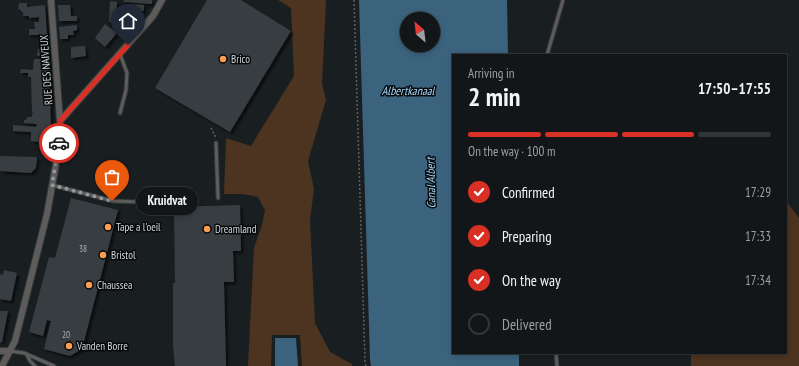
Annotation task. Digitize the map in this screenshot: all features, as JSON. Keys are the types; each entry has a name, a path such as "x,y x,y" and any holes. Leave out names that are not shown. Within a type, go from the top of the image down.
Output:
{"street":[{"name":"RUE DES NAIVEUX","path":"2,366 15,341 48,214 59,147 60,121 51,0"},
{"path":"60,121 153,16 162,0"},
{"path":"0,351 10,351"}],"lane":[{"path":"547,54 563,0"},
{"path":"120,54 127,73 126,90 120,113"},
{"path":"216,141 218,198"},
{"path":"52,185 112,201 140,202"},
{"path":"10,351 27,354 54,366"},
{"path":"27,354 30,361 35,366"},
{"path":"556,354 557,366"}],"path":[{"path":"354,0 366,366"},
{"path":"211,128 216,136 216,141"}],"shaded area":[{"path":"278,0 326,0 322,84 326,100 308,161 314,189 310,220 315,323 330,352 352,364 352,366 302,366 300,335 272,335 271,366 248,366 254,248 262,225 265,210 258,197 243,194 224,194 226,138 251,146 294,76 291,8"},
{"path":"787,202 799,218 799,366 691,366 691,354 787,354"}],"water":[{"name":"Albertkanaal","path":"359,0 507,0 508,54 452,54 452,354 519,354 519,366 371,366"},
{"path":"275,338 296,338 298,366 275,366"}],"building":[{"path":"124,0 152,0 152,4 123,2"},
{"name":"Brico","path":"207,0 241,0 291,31 230,132 155,88"},
{"path":"110,1 117,2 117,9 127,10 127,4 144,5 144,11 140,11 140,20 121,18 120,14 114,15 114,23 109,22"},
{"path":"19,3 27,3 27,7 45,5 47,35 29,35 29,29 35,29 34,22 39,22 39,17 29,18 29,16 23,16 23,12 18,9"},
{"path":"58,5 70,5 71,16 77,16 77,21 59,21"},
{"path":"105,24 117,33 105,47 95,38"},
{"path":"77,25 77,30 73,31 74,35 68,35 68,39 60,39 59,27"},
{"path":"85,46 86,56 71,58 71,47"},
{"path":"48,48 49,56 37,56 38,49"},
{"path":"34,59 49,59 51,128 48,128 46,143 31,141 31,132 13,131 13,125 36,127 37,124 24,123 24,120 26,120 27,117 32,117 32,113 34,112 32,112 31,77 28,77 28,73 20,73 21,69 33,70"},
{"path":"0,156 37,157 36,168 31,173 0,171"},
{"path":"71,198 118,210 82,349 70,356 44,349 51,321 47,320 43,336 29,332 49,257 55,258"},
{"path":"240,205 241,251 233,251 234,282 224,282 226,366 175,366 173,346 173,283 175,283 174,207"},
{"path":"4,270 17,273 11,301 0,299 0,274 3,275"},
{"path":"0,311 8,311 2,342 0,342"}],"way so far":[{"path":"59,143 52,185 112,201"}],"place":[{"name":"Brico","path":"223,59"},
{"name":"Kruidvat","path":"112,201"},
{"name":"Tape a l'oeil","path":"108,227"},
{"name":"Dreamland","path":"207,229"},
{"name":"Bristol","path":"103,255"},
{"name":"Chaussea","path":"89,285"},
{"name":"Vanden Borre","path":"69,346"}],"route":[{"path":"59,143 60,121 128,45"}],"water label":[{"name":"Canal Albert","path":"431,183"}]}
